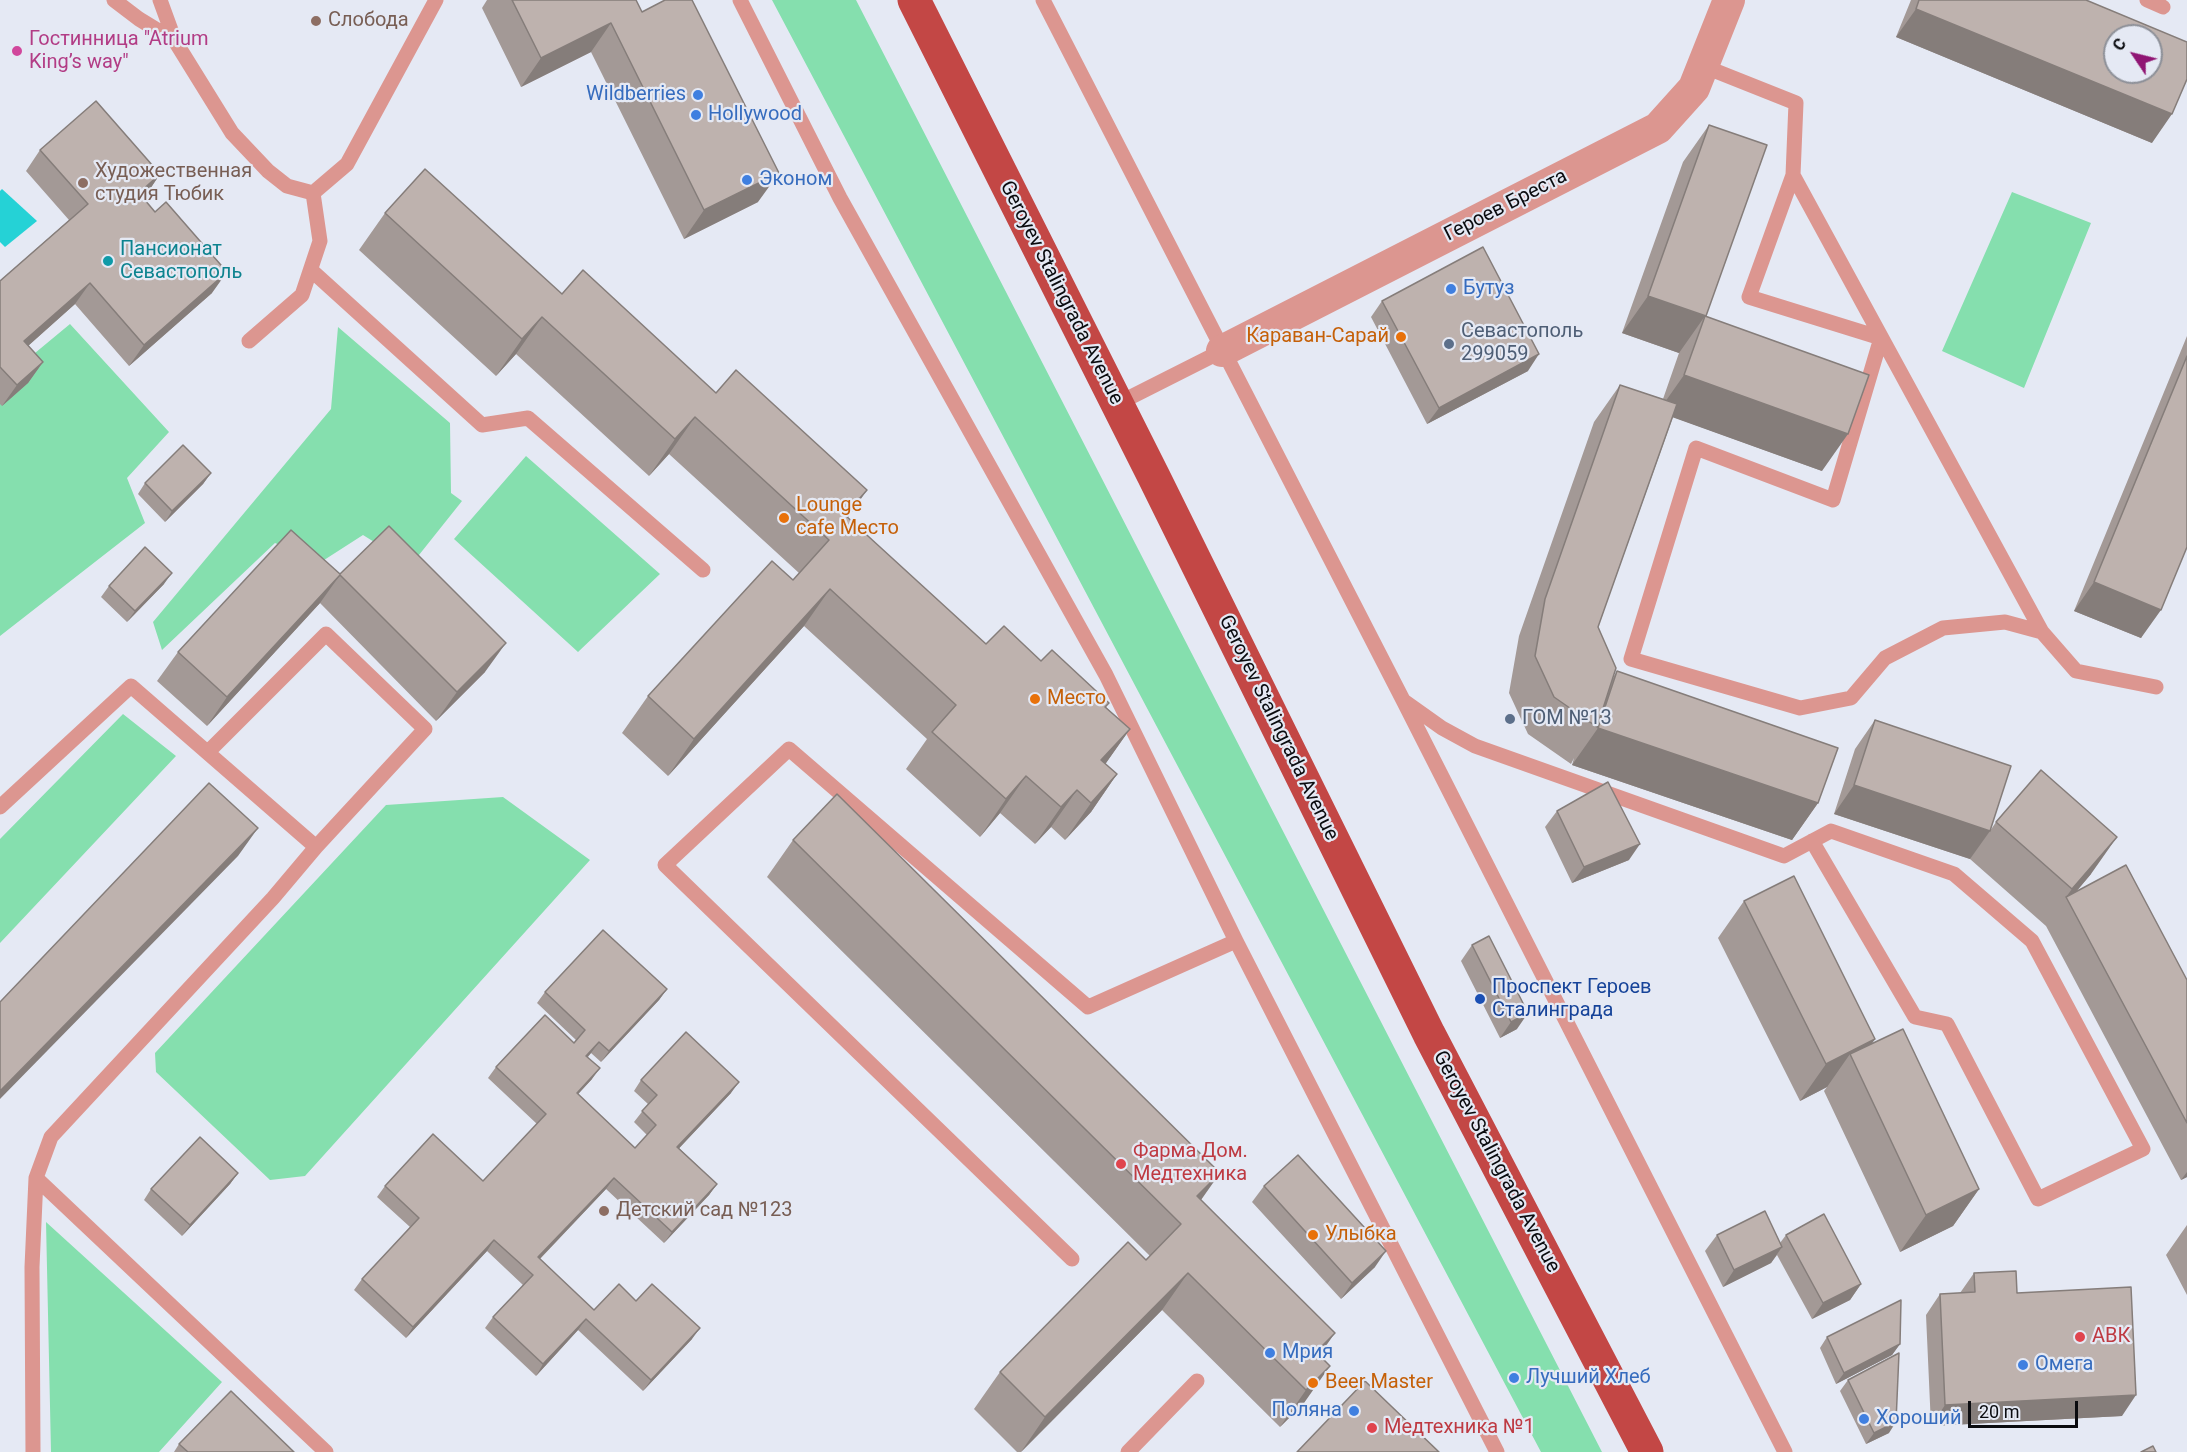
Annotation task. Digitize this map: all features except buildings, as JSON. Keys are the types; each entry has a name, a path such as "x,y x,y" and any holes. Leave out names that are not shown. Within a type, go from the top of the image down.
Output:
{"main road":[{"name":"Geroyev Stalingrada Avenue","path":"914,0 1429,1034 1647,1452"}],"street":[{"name":"Героев Бреста","path":"1222,351 1658,128 1694,88 1729,0"}],"lane":[{"path":"114,0 139,19 175,40"},
{"path":"160,0 175,40 232,133 268,171 287,186 314,193"},
{"path":"314,193 348,164 436,0"},
{"path":"740,0 840,198 1106,675 1236,941 1497,1452"},
{"path":"1043,0 1403,700 1785,1452"},
{"path":"2147,0 2163,7"},
{"path":"1703,66 1796,103 1793,175 1749,297 1881,338"},
{"path":"1793,175 2042,632 2076,671 2156,687"},
{"path":"249,341 302,295 320,241 314,193"},
{"path":"311,270 482,425 528,418 703,570"},
{"path":"1881,338 1833,500 1695,448 1631,659 1800,708 1851,698 1885,658 1943,628 2005,622 2042,632"},
{"path":"1117,404 1222,351"},
{"path":"33,1452 32,1267 36,1178 51,1137 273,898 316,847 425,729 326,634 208,752"},
{"path":"0,807 131,686 316,847"},
{"path":"1403,700 1442,728 1475,746 1784,856 1812,841 1831,831 1954,874 2032,941 2143,1149 2038,1199 1947,1023 1915,1017 1812,841"},
{"path":"1072,1259 665,865 789,749 1088,1007 1236,941"},
{"path":"36,1178 326,1452"},
{"path":"1128,1452 1197,1381"}],"green space":[{"path":"772,0 856,0 1602,1452 1541,1452"},
{"path":"2012,192 2091,223 2024,388 1942,351"},
{"path":"70,324 169,432 127,478 145,523 0,636 0,382"},
{"path":"338,327 450,423 451,493 462,501 411,565 363,535 321,562 275,543 162,650 153,622 331,409"},
{"path":"526,456 660,574 578,652 454,539"},
{"path":"123,714 176,756 0,943 0,839"},
{"path":"503,797 590,860 305,1176 270,1180 156,1072 155,1053 386,805"},
{"path":"46,1222 222,1382 159,1452 51,1452"}],"water":[{"path":"2,189 37,221 5,247 0,242 0,191"}],"place":[{"name":"Слобода","path":"316,21"},
{"name":"Гостинница \"Atrium King’s way\"","path":"17,51"},
{"name":"Wildberries","path":"698,95"},
{"name":"Hollywood","path":"696,115"},
{"name":"Эконом","path":"747,180"},
{"name":"Художественная студия Тюбик","path":"83,183"},
{"name":"Пансионат Севастополь","path":"108,261"},
{"name":"Бутуз","path":"1451,289"},
{"name":"Караван-Сарай","path":"1401,337"},
{"name":"Севастополь 299059","path":"1449,344"},
{"name":"Lounge cafe Место","path":"784,518"},
{"name":"Место","path":"1035,699"},
{"name":"ГОМ №13","path":"1510,719"},
{"name":"Проспект Героев Сталинграда","path":"1480,999"},
{"name":"Фарма Дом. Медтехника","path":"1121,1164"},
{"name":"Детский сад №123","path":"604,1211"},
{"name":"Улыбка","path":"1313,1235"},
{"name":"АВК","path":"2080,1337"},
{"name":"Мрия","path":"1270,1353"},
{"name":"Омега","path":"2023,1365"},
{"name":"Лучший Хлеб","path":"1514,1378"},
{"name":"Beer Master","path":"1313,1383"},
{"name":"Поляна","path":"1354,1411"},
{"name":"Хороший","path":"1864,1419"},
{"name":"Медтехника №1","path":"1372,1428"}]}
